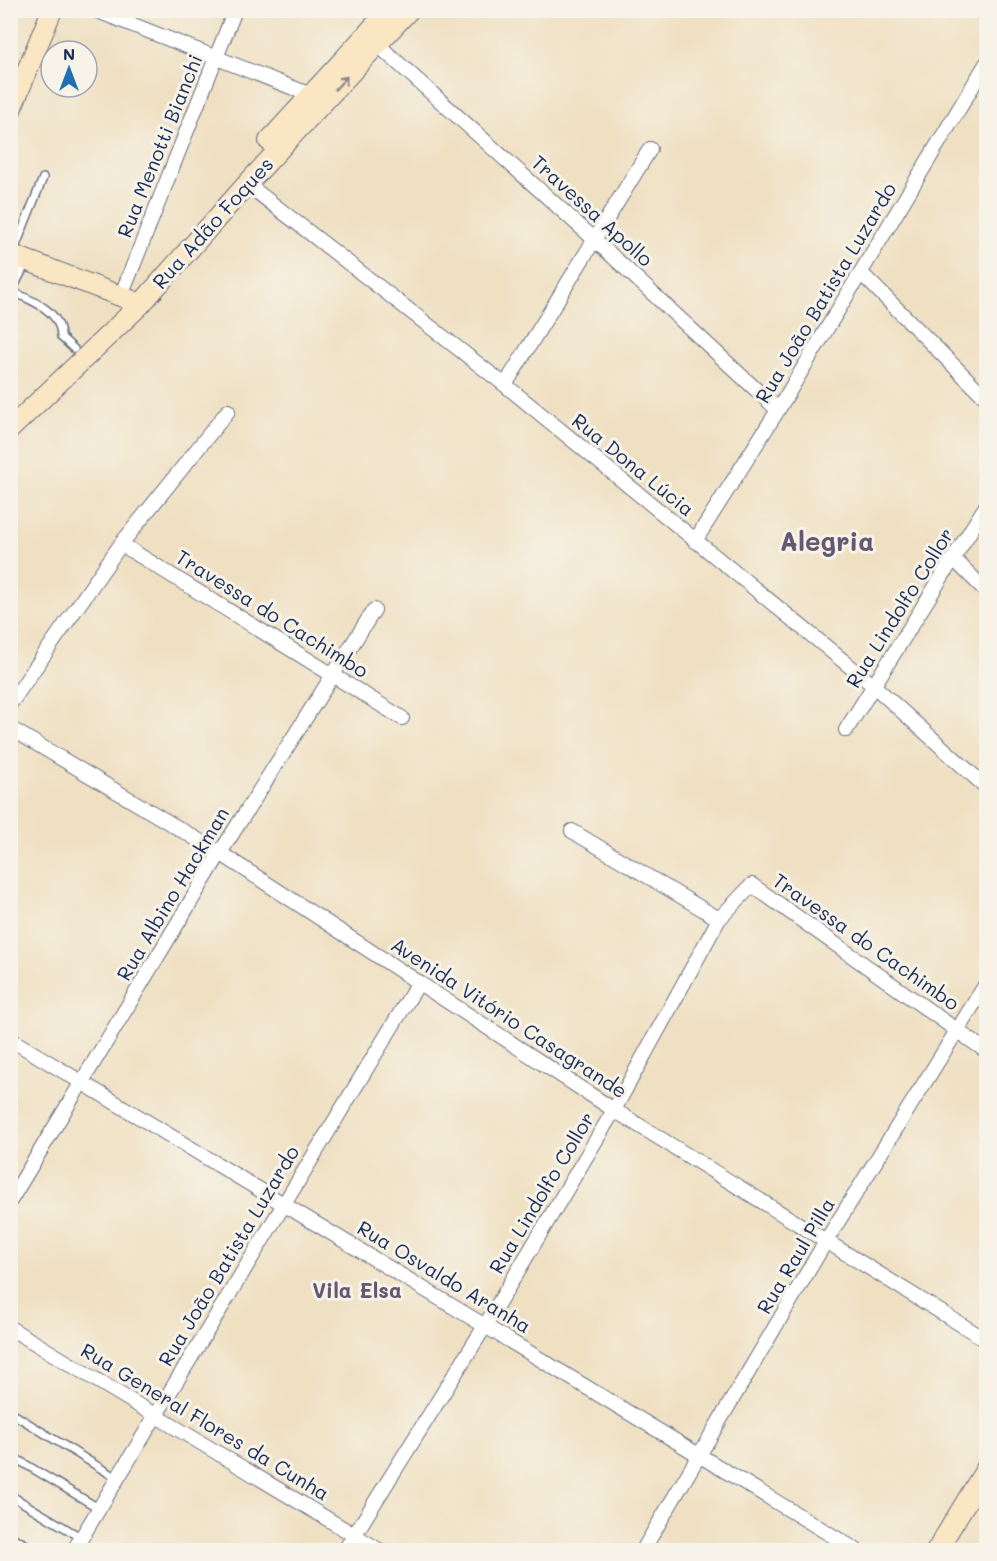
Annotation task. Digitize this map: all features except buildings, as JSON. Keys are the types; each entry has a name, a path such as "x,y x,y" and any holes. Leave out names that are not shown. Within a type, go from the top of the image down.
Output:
{"main road":[{"path":"10,112 52,10"},
{"name":"Rua Adão Foques","path":"10,429 130,300 389,10"},
{"name":"Rua Adão Foques","path":"10,410 130,300 247,184 409,10"},
{"path":"16,257 130,300"},
{"path":"937,1551 987,1469"}],"street":[{"path":"95,10 311,95"},
{"name":"Rua Menotti Bianchi","path":"130,300 236,10"},
{"name":"Travessa Apollo","path":"377,44 594,239 778,410"},
{"name":"Rua João Batista Luzardo","path":"695,542 778,410 987,64"},
{"path":"505,385 650,149"},
{"name":"Rua Dona Lúcia","path":"247,184 505,385 874,686 987,787"},
{"path":"861,273 987,398"},
{"path":"10,704 121,544 228,411"},
{"name":"Rua Lindolfo Collor","path":"846,730 987,506"},
{"name":"Travessa do Cachimbo","path":"121,544 402,718"},
{"path":"954,559 987,591"},
{"name":"Rua Albino Hackman","path":"10,1201 219,853 374,610"},
{"name":"Avenida Vitório Casagrande","path":"10,728 219,853 614,1110 987,1340"},
{"path":"572,831 719,919"},
{"name":"Travessa do Cachimbo","path":"752,885 987,1051"},
{"name":"Rua Lindolfo Collor","path":"345,1551 485,1326 614,1110 719,919 752,885"},
{"name":"Rua João Batista Luzardo","path":"74,1551 418,982"},
{"name":"Rua Raul Pilla","path":"643,1551 826,1242 987,984"},
{"name":"Rua Osvaldo Aranha","path":"10,1039 856,1551"},
{"name":"Rua General Flores da Cunha","path":"10,1328 379,1551"}],"lane":[{"path":"43,178 16,257 11,291 52,313 61,325 62,337 74,349"},
{"path":"10,1412 118,1479"},
{"path":"10,1455 100,1509"},
{"path":"10,1495 82,1538"},
{"path":"10,1536 36,1551"}],"district":[{"name":"Alegria","path":"827,542"},
{"name":"Vila Elsa","path":"357,1291"}]}
